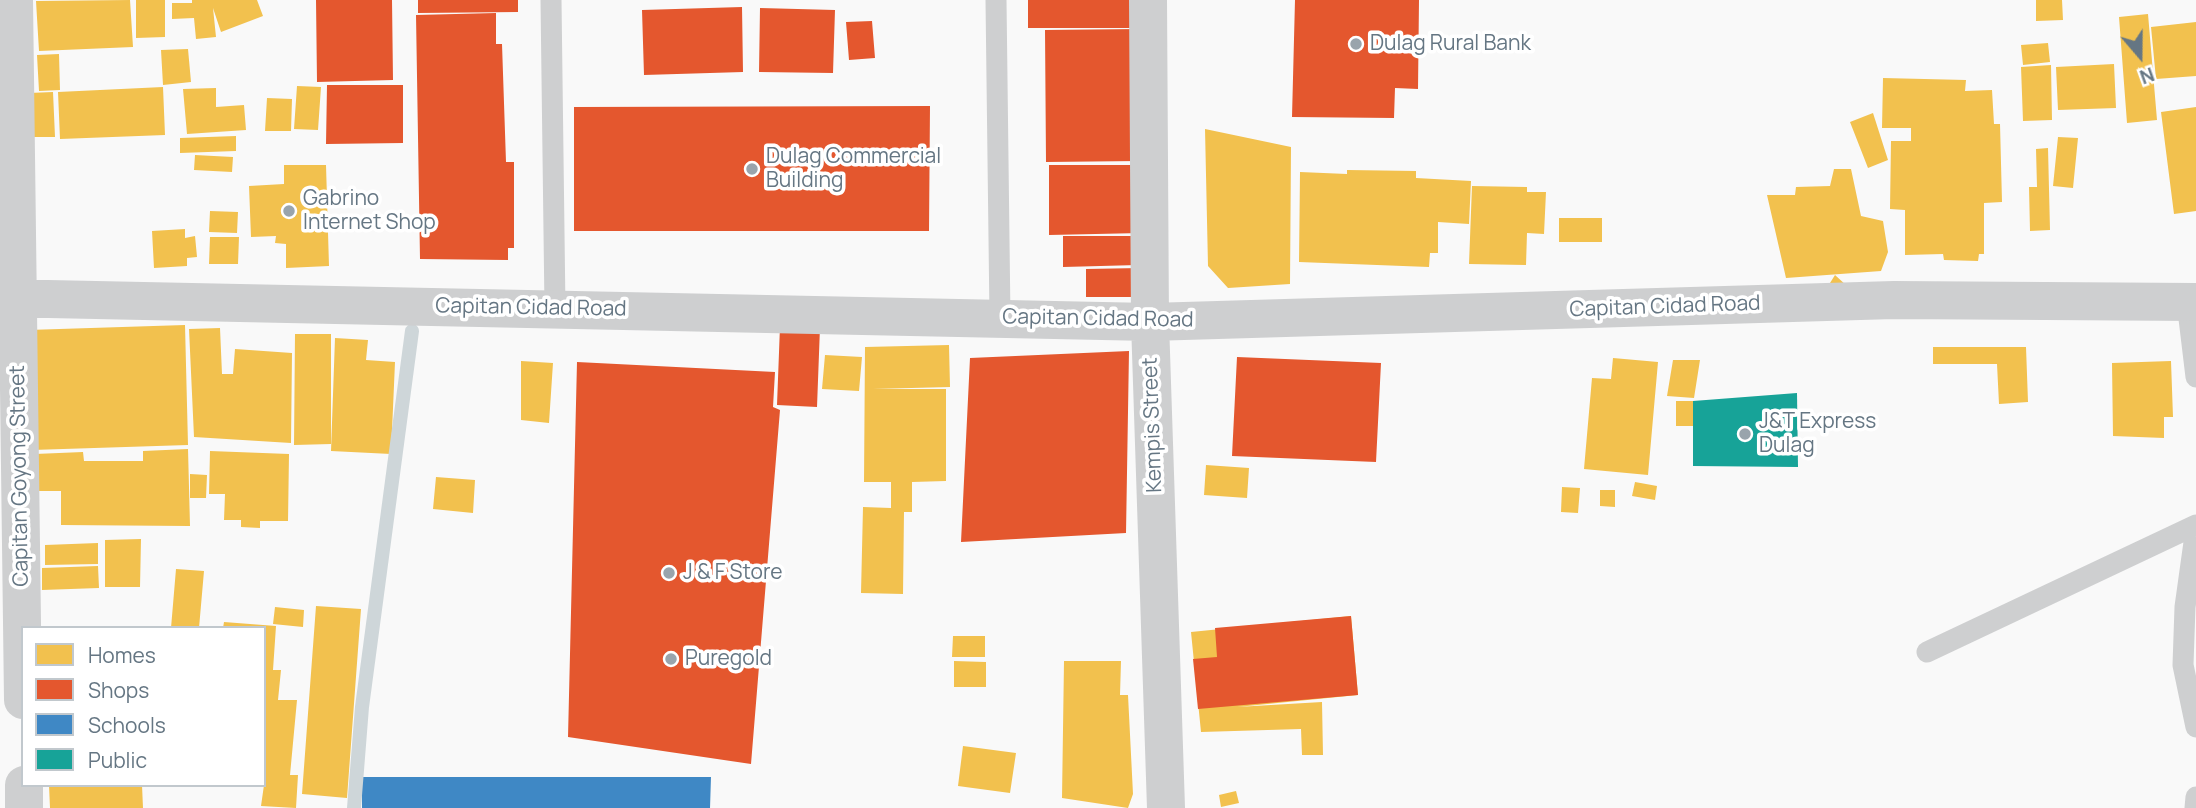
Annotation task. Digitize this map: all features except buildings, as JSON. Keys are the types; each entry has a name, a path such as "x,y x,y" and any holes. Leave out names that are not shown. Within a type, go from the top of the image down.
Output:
{"street":[{"name":"Capitan Goyong Street","path":"14,0 9,298 21,643"},
{"name":"Kempis Street","path":"1148,0 1150,322 1166,808"},
{"name":"Capitan Cidad Road","path":"9,298 1150,322 1894,300 2191,302"},
{"path":"24,787 24,808"}],"lane":[{"path":"551,0 555,309"},
{"path":"996,0 1000,318"},
{"path":"2191,302 2196,377"},
{"path":"1927,652 2196,527"},
{"path":"2196,527 2185,607 2183,665 2196,727"},
{"path":"2195,808 2196,797"}],"waterway":[{"path":"354,808 362,707 412,331"}],"place":[{"name":"Dulag Rural Bank","path":"1356,44"},
{"name":"Dulag Commercial Building","path":"752,169"},
{"name":"Gabrino Internet Shop","path":"289,211"},
{"name":"J&T Express Dulag","path":"1745,434"},
{"name":"J & F Store","path":"669,573"},
{"name":"Puregold","path":"671,659"}]}
